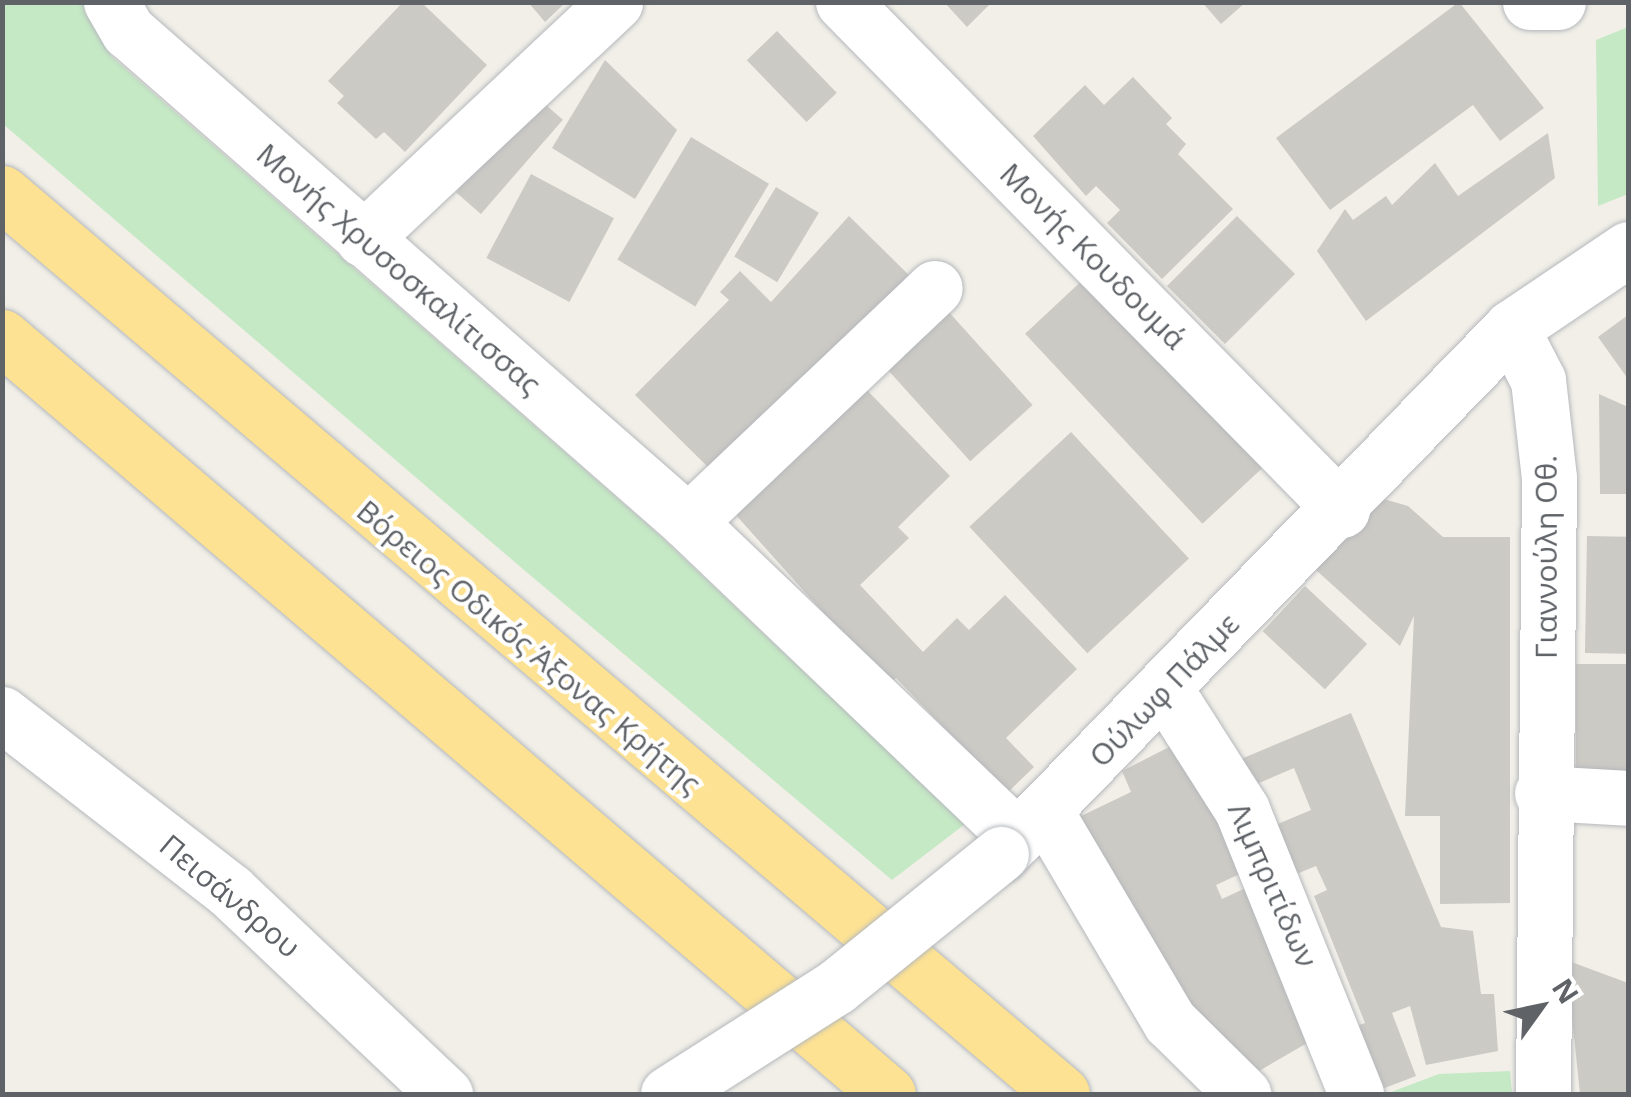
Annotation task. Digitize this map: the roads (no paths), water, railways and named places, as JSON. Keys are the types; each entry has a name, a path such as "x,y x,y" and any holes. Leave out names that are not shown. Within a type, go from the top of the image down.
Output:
{"highway":[{"name":"Βόρειος Οδικός Άξονας Κρήτης","path":"2,193 1062,1094"},
{"path":"2,337 888,1094"}],"street":[{"path":"363,238 614,2"},
{"name":"Μονής Κουδουμά","path":"843,2 1342,510"},
{"path":"1530,2 1558,2"},
{"name":"Μονής Χρυσοσκαλίτισσας","path":"112,7 363,238 688,522 1021,834 1170,1022 1243,1094"},
{"name":"Ούλωφ Πάλμε","path":"668,1094 836,987 1021,834 1342,510 1511,328 1628,249"},
{"path":"688,522 935,288"},
{"name":"Γιαννούλη Οθ.","path":"1511,328 1538,380 1549,478 1542,793 1544,1094"},
{"name":"Λιμπριτίδων","path":"1164,688 1242,810 1356,1094"},
{"name":"Πεισάνδρου","path":"2,714 230,891 445,1094"},
{"path":"1542,793 1628,798"}]}
